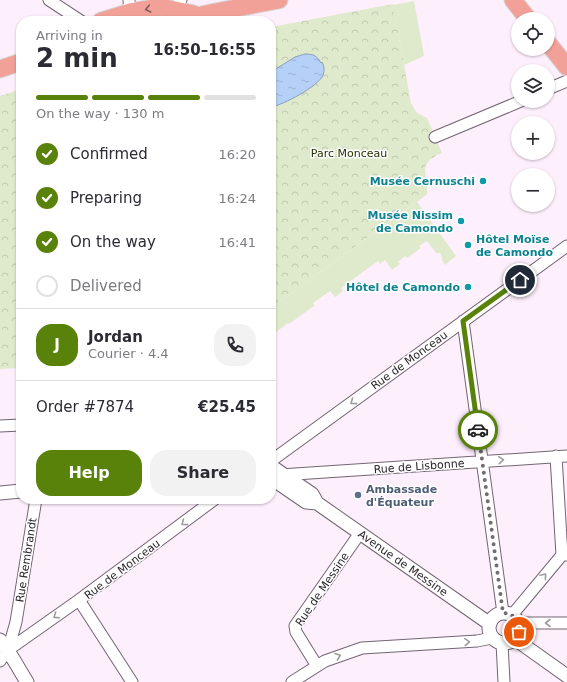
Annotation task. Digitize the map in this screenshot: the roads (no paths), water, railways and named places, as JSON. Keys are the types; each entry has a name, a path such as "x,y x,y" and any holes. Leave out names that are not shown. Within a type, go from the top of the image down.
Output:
{"main road":[{"path":"115,16 129,11 160,6 174,13 200,15 279,0"},
{"path":"513,0 522,12"},
{"path":"555,52 567,67"},
{"path":"0,69 16,64"}],"street":[{"path":"49,0 73,16"},
{"path":"555,87 567,81"},
{"path":"435,137 511,105"},
{"name":"Rue de Monceau","path":"276,457 566,248"},
{"path":"292,682 325,661 362,648 497,640 511,642 515,639 519,632 511,617 482,462 463,321"},
{"path":"0,426 16,425"},
{"path":"511,617 564,555 562,456"},
{"name":"Rue de Lisbonne","path":"276,476 562,456"},
{"name":"Avenue de Messine","path":"276,477 306,502 317,503 490,624"},
{"path":"0,493 16,491"},
{"name":"Rue Rembrandt","path":"5,653 16,622 35,504"},
{"name":"Rue de Monceau","path":"5,653 208,504"},
{"name":"Rue de Messine","path":"317,666 296,632 295,626 360,533"},
{"path":"79,600 132,682"},
{"path":"504,682 497,640 489,631 490,624 494,617 511,617 567,623"},
{"path":"515,639 567,676"},
{"path":"5,653 27,682"}],"water":[{"path":"305,54 315,56 321,63 322,62 324,68 323,75 308,89 276,106 276,69 295,57"}],"place":[{"name":"Musée Cernuschi","path":"483,181"},
{"name":"Musée Nissim de Camondo","path":"461,221"},
{"name":"Hôtel Moïse de Camondo","path":"468,245"},
{"name":"Hôtel de Camondo","path":"468,287"},
{"name":"Ambassade d'Équateur","path":"358,495"}],"park label":[{"name":"Parc Monceau","path":"349,153"}]}
